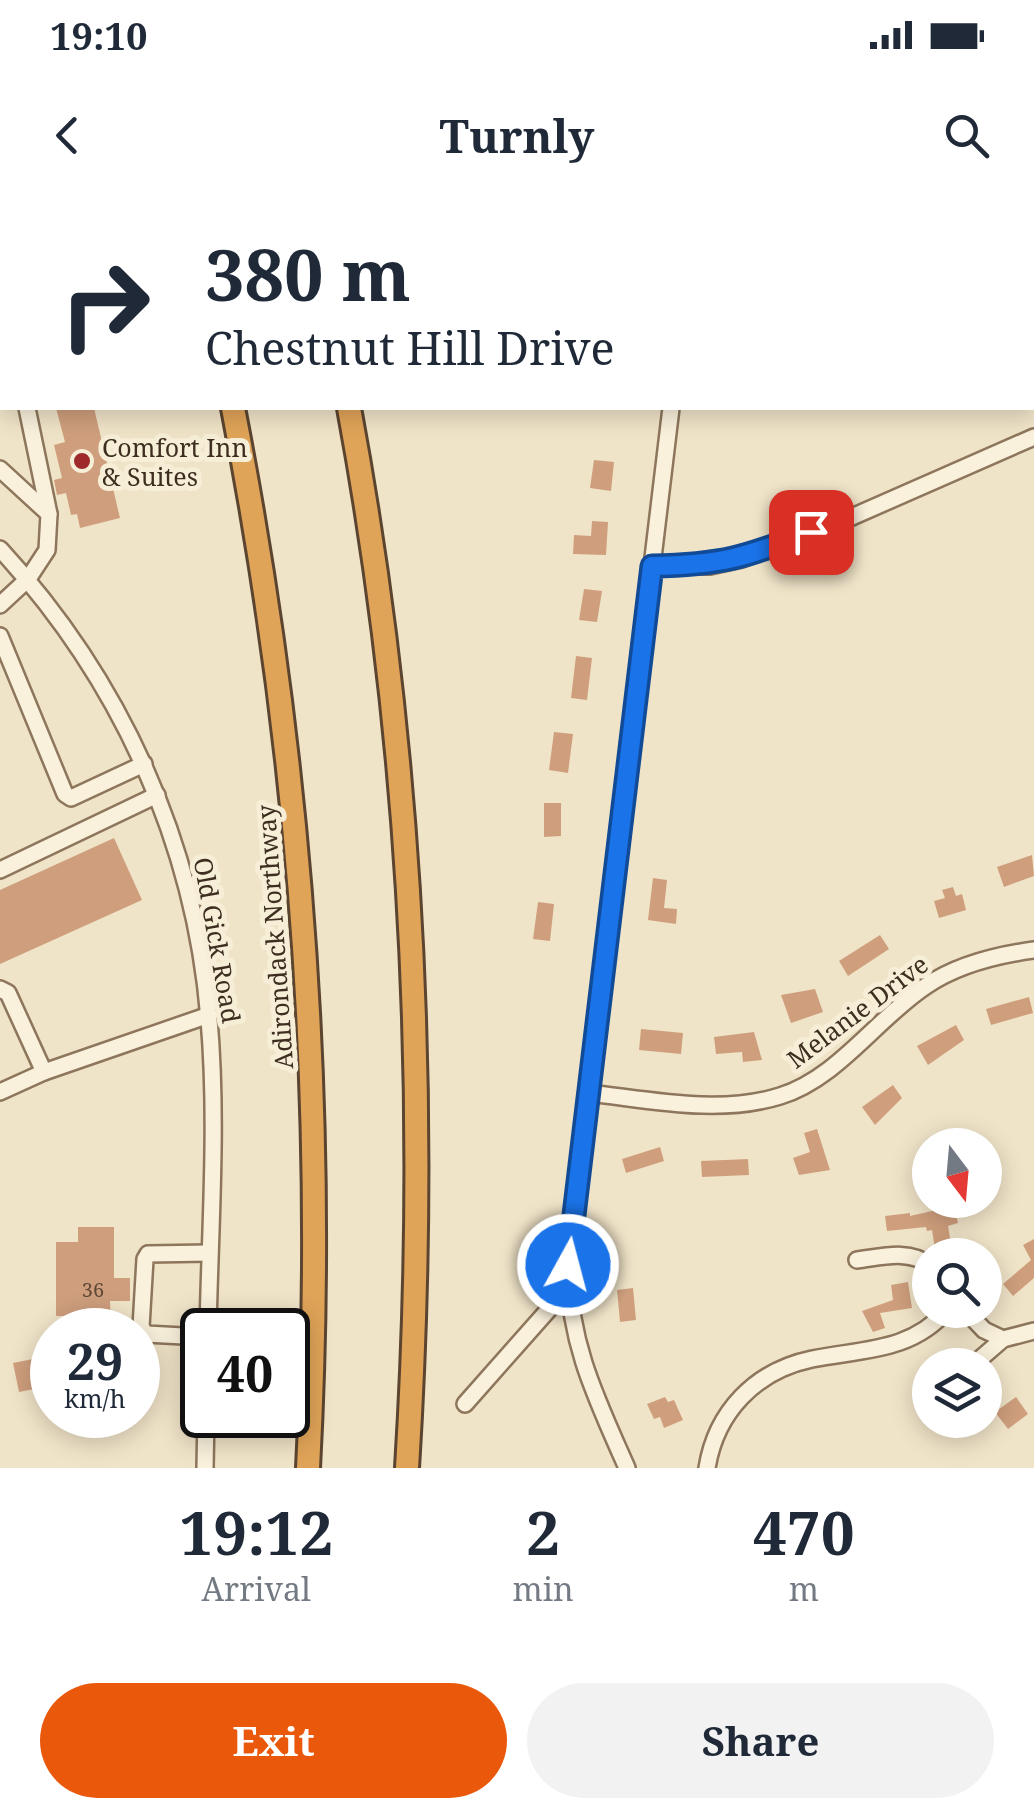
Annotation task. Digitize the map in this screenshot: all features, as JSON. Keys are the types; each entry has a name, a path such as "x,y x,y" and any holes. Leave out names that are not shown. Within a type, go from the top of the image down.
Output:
{"highway":[{"name":"Adirondack Northway","path":"233,410 280,683 303,914 312,1093 314,1259 308,1468"},
{"path":"349,410 382,604 402,787 414,961 417,1303 406,1468"}],"street":[{"path":"0,605 28,579 47,550 49,514 27,410"},
{"path":"627,1468 584,1372 574,1337 568,1275 671,410"},
{"path":"652,566 710,566 742,559 844,520 1034,437"},
{"path":"1,466 49,514"},
{"name":"Old Gick Road","path":"0,550 28,579 87,660 144,764 174,839 192,910 209,1015 213,1086 208,1308"},
{"path":"0,636 65,794 71,798 144,764"},
{"path":"0,870 157,795"},
{"name":"Melanie Drive","path":"590,1093 704,1106 736,1105 781,1096 836,1063 926,986 995,956 1034,950"},
{"path":"0,990 8,992 44,1072"},
{"path":"0,1092 44,1072 209,1015"},
{"path":"180,1336 146,1334 142,1328 145,1260 148,1254 209,1253"},
{"path":"857,1260 912,1256"},
{"path":"464,1404 550,1308 568,1275"},
{"path":"706,1468 720,1421 729,1407 765,1380 810,1360 889,1348 914,1338 926,1328"},
{"path":"982,1328 1002,1338"},
{"path":"991,1348 1002,1338 1034,1331"},
{"path":"205,1468 206,1438"}],"building":[{"name":"Comfort Inn & Suites","path":"57,410 94,410 120,518 80,528 77,514 71,515 66,493 57,495 54,480 62,478 54,445 65,442"},
{"path":"594,460 614,462 611,491 590,488"},
{"path":"592,521 608,522 606,555 573,554 574,535 591,536"},
{"path":"584,589 602,591 597,622 579,620"},
{"path":"576,656 592,658 587,700 571,698"},
{"path":"554,732 573,734 568,773 549,770"},
{"path":"544,803 561,803 561,836 544,837"},
{"path":"114,838 142,900 0,964 0,890"},
{"path":"1032,855 1034,876 1004,887 997,867"},
{"path":"653,878 667,880 664,908 677,909 676,924 648,920"},
{"path":"953,887 956,896 962,894 966,910 939,918 934,901 945,898 942,890"},
{"path":"538,902 554,904 550,941 533,939"},
{"path":"880,935 889,949 848,976 839,961"},
{"path":"815,989 823,1012 791,1023 781,995"},
{"path":"1029,997 1033,1013 991,1025 986,1009"},
{"path":"956,1025 964,1040 928,1065 917,1046"},
{"path":"641,1029 683,1033 681,1054 639,1050"},
{"path":"754,1032 762,1060 743,1062 742,1052 716,1054 714,1037"},
{"path":"893,1085 902,1098 875,1125 862,1107"},
{"path":"817,1129 830,1170 799,1175 793,1158 810,1152 804,1133"},
{"path":"660,1147 664,1161 626,1173 622,1159"},
{"path":"748,1159 749,1175 702,1177 701,1161"},
{"path":"885,1216 957,1218 958,1223 948,1226 950,1238 933,1238 932,1230 927,1231 926,1227 887,1231"},
{"path":"78,1227 114,1227 114,1278 130,1278 130,1301 110,1301 110,1308 56,1308 56,1242 78,1242"},
{"path":"1034,1239 1034,1278 1013,1296 1003,1284 1031,1260 1023,1245"},
{"path":"908,1282 912,1308 880,1313 885,1328 873,1332 862,1311 893,1300 891,1285"},
{"path":"633,1288 636,1320 620,1322 617,1290"},
{"path":"30,1360 30,1390 19,1392 13,1363"},
{"path":"665,1397 668,1402 674,1400 683,1420 664,1428 660,1417 654,1419 647,1404"},
{"path":"1016,1397 1028,1414 1008,1429 1002,1421 1002,1407"}],"place":[{"name":"Comfort Inn & Suites","path":"82,461"}],"route":[{"path":"568,1265 652,566 710,566 742,559 811,532"}]}
